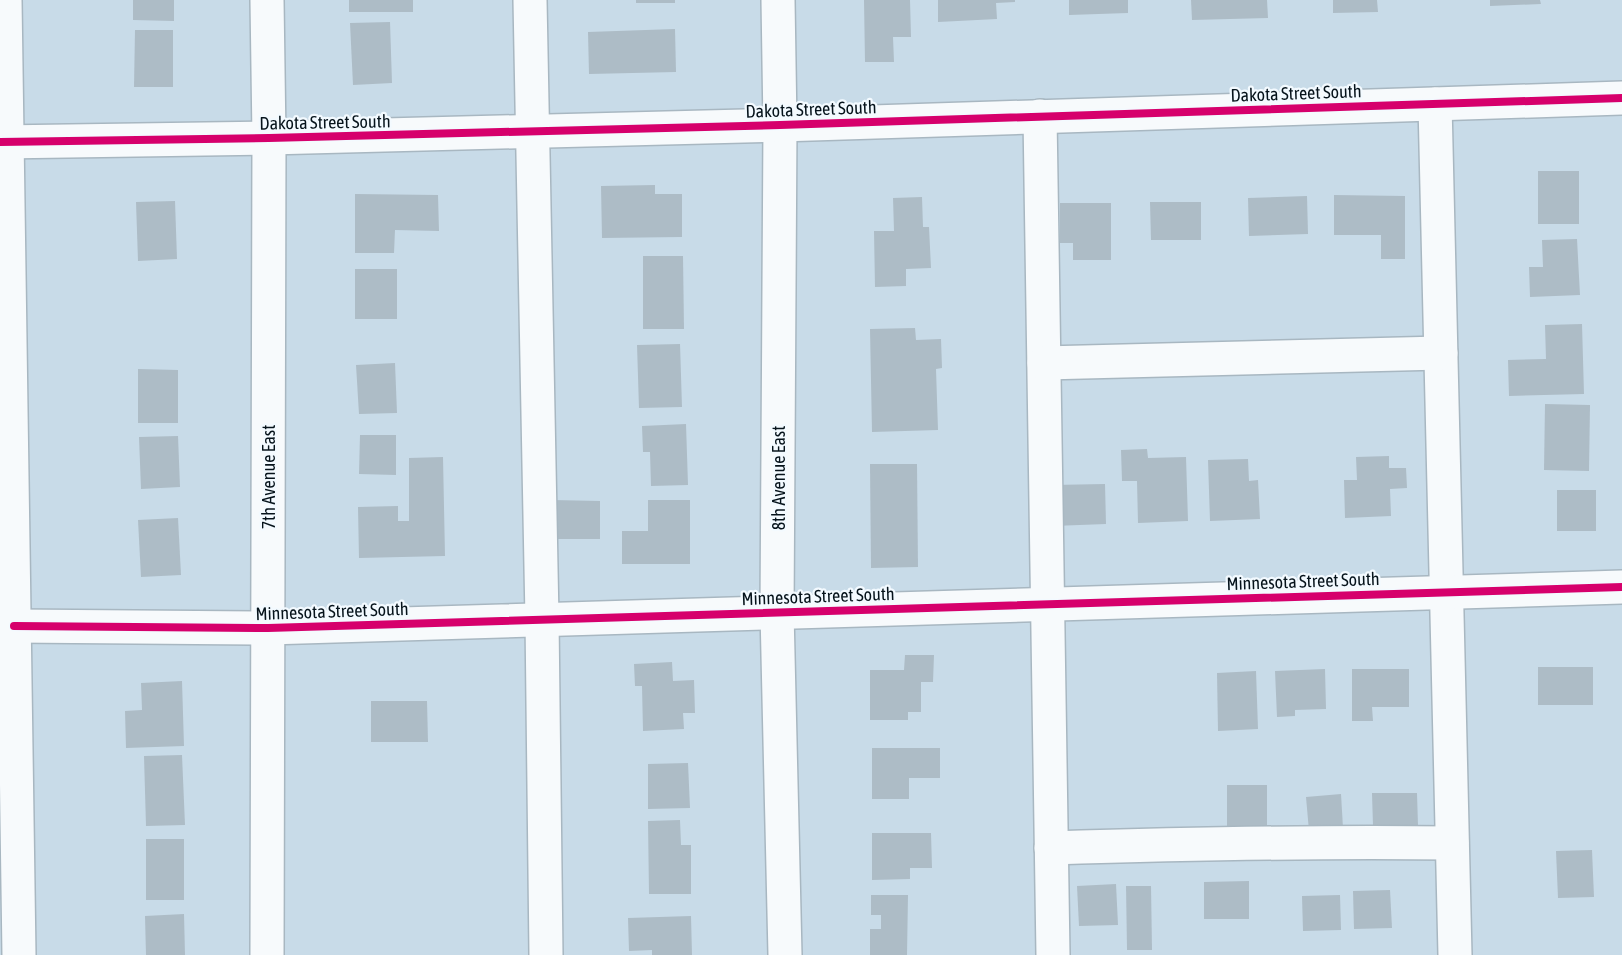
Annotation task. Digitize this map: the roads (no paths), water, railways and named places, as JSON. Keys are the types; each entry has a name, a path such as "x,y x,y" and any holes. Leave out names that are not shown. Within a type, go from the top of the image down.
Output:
{"street":[{"path":"5,0 4,142 19,955"},
{"name":"7th Avenue East","path":"267,0 267,955"},
{"path":"530,0 546,955"},
{"name":"8th Avenue East","path":"778,0 780,125 777,612 786,955"},
{"name":"Dakota Street South","path":"4,142 780,125 1622,98"},
{"path":"1435,104 1455,955"},
{"path":"1040,116 1053,955"},
{"path":"1044,363 1441,353"},
{"name":"Minnesota Street South","path":"14,626 268,628 1622,587"},
{"path":"1051,848 1351,841 1452,843"}]}
